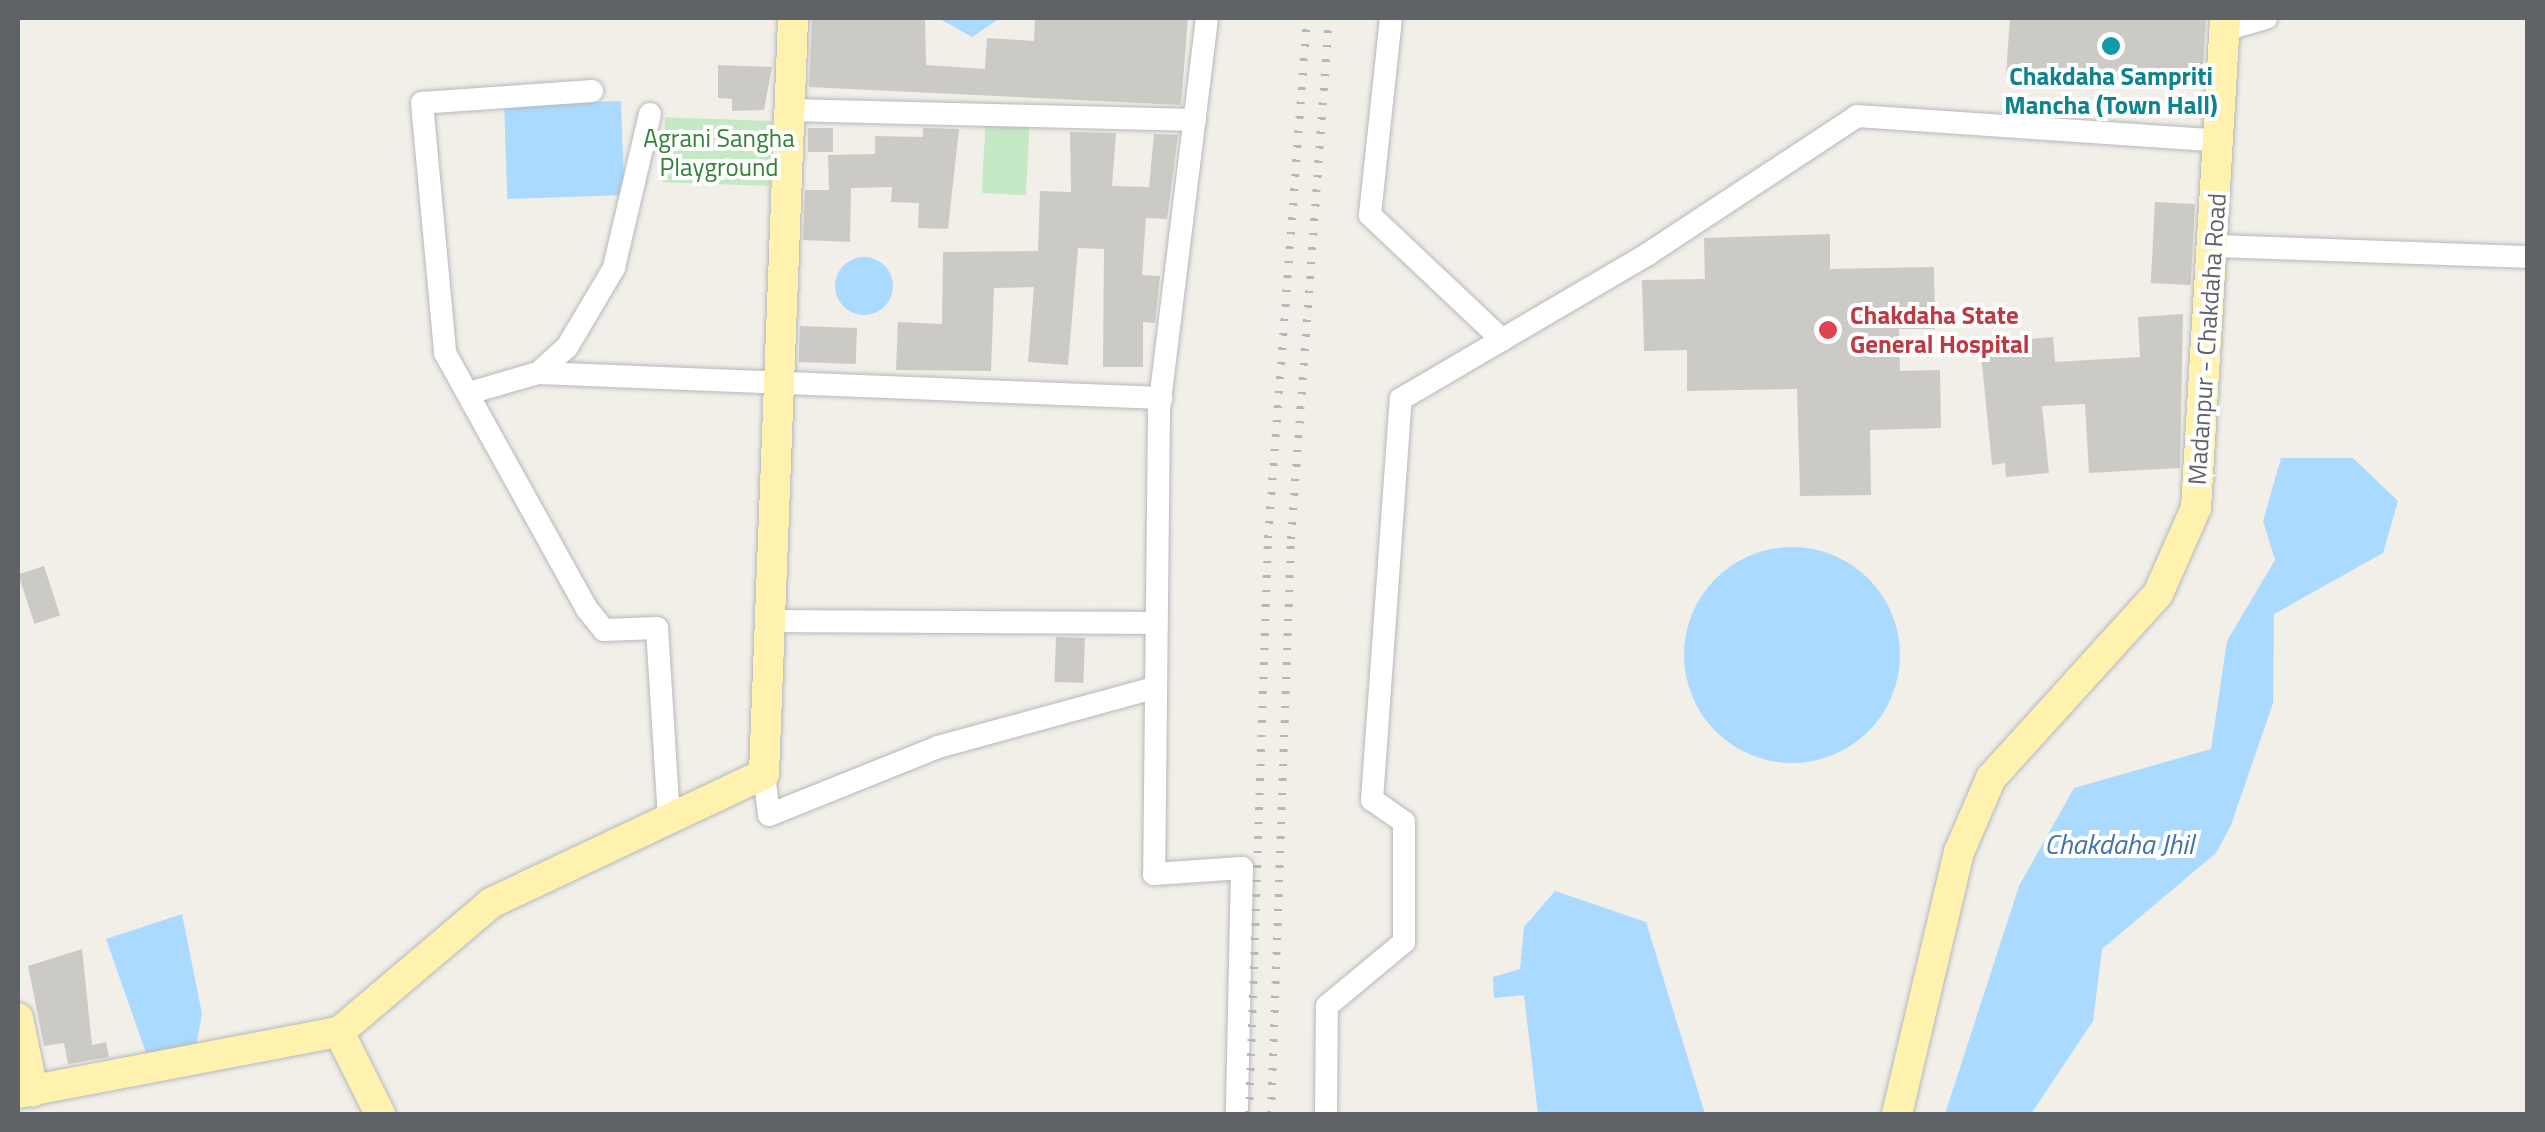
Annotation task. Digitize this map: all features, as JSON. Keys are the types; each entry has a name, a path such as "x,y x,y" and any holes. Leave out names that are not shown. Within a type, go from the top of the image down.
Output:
{"main road":[{"path":"18,1018 25,1092 339,1032 490,903 764,774 793,18"},
{"name":"Madanpur - Chakdaha Road","path":"1898,1114 1959,852 1991,778 2158,594 2196,508 2225,24"},
{"path":"339,1032 380,1114"}],"street":[{"path":"1207,18 1161,398 1154,874 1242,868 1238,1114"},
{"path":"1391,18 1370,216 1502,340"},
{"path":"2225,24 2266,18"},
{"path":"592,91 422,103 445,353 587,609 604,630 657,628 670,818"},
{"path":"790,110 1194,120"},
{"path":"538,372 567,347 614,268 650,114"},
{"path":"1326,1114 1327,1006 1404,942 1404,822 1372,800 1401,399 1502,340 1857,116 2220,141"},
{"path":"2214,246 2528,257"},
{"path":"469,393 538,372 780,378 1161,398"},
{"path":"770,621 1156,623"},
{"path":"764,774 770,815 938,747 1154,688"}],"green space":[{"path":"986,114 1030,116 1026,195 982,193"},
{"name":"Agrani Sangha Playground","path":"665,117 772,121 770,186 663,182"}],"water":[{"path":"938,18 1000,18 972,37"},
{"path":"621,101 624,195 507,199 504,105"},
{"path":"864,257 885,265 893,286 885,307 864,315 843,307 835,286 843,265"},
{"name":"Chakdaha Jhil","path":"2281,458 2353,458 2398,501 2383,553 2274,614 2273,703 2231,825 2216,853 2102,949 2093,1021 2031,1114 1945,1114 2019,886 2074,788 2211,749 2227,641 2275,560 2263,521"},
{"path":"1792,547 1833,555 1869,578 1892,614 1900,655 1892,696 1869,732 1833,755 1792,763 1751,755 1715,732 1692,696 1684,655 1692,614 1715,578 1751,555"},
{"path":"1555,891 1646,922 1705,1114 1538,1114 1524,995 1494,998 1493,977 1520,969 1524,927"},
{"path":"182,914 202,1014 196,1047 146,1053 106,939"}],"building":[{"path":"812,18 925,18 926,65 985,69 987,38 1034,41 1035,18 1188,18 1181,105 809,87"},
{"name":"Chakdaha Sampriti Mancha (Town Hall)","path":"2010,18 2206,18 2202,84 2006,75"},
{"path":"718,65 772,67 764,110 732,111 732,99 718,98"},
{"path":"808,128 833,128 833,152 808,152"},
{"path":"923,128 959,129 948,229 918,228 919,203 891,202 892,187 851,188 850,242 803,240 805,190 829,190 828,155 875,154 875,136 923,137"},
{"path":"1070,132 1116,133 1112,186 1149,187 1154,134 1178,135 1167,219 1146,218 1142,275 1160,276 1155,323 1143,322 1143,367 1103,367 1104,249 1078,248 1068,365 1028,362 1034,287 994,288 991,371 896,370 898,322 942,324 943,252 1038,251 1040,191 1071,192"},
{"path":"2155,202 2195,204 2191,285 2151,283"},
{"path":"1830,234 1830,269 1934,267 1935,329 1899,329 1900,371 1940,370 1941,428 1870,430 1871,495 1800,496 1797,389 1687,391 1687,350 1644,351 1642,280 1705,279 1704,238"},
{"path":"2183,314 2180,468 2089,473 2085,404 2042,406 2049,473 2006,477 2005,463 1992,465 1981,354 1997,352 1996,342 2053,337 2055,362 2140,357 2138,317"},
{"path":"800,326 857,328 856,364 799,362"},
{"path":"44,566 60,615 34,624 18,574"},
{"path":"1056,637 1085,638 1083,683 1054,682"},
{"path":"82,949 92,1045 106,1042 109,1057 68,1064 64,1043 44,1046 28,966"}],"railway":[{"path":"1249,1114 1268,538 1307,18"},
{"path":"1271,1114 1291,539 1329,18"}],"place":[{"name":"Chakdaha Sampriti Mancha (Town Hall)","path":"2111,46"},
{"name":"Chakdaha State General Hospital","path":"1828,330"}]}
